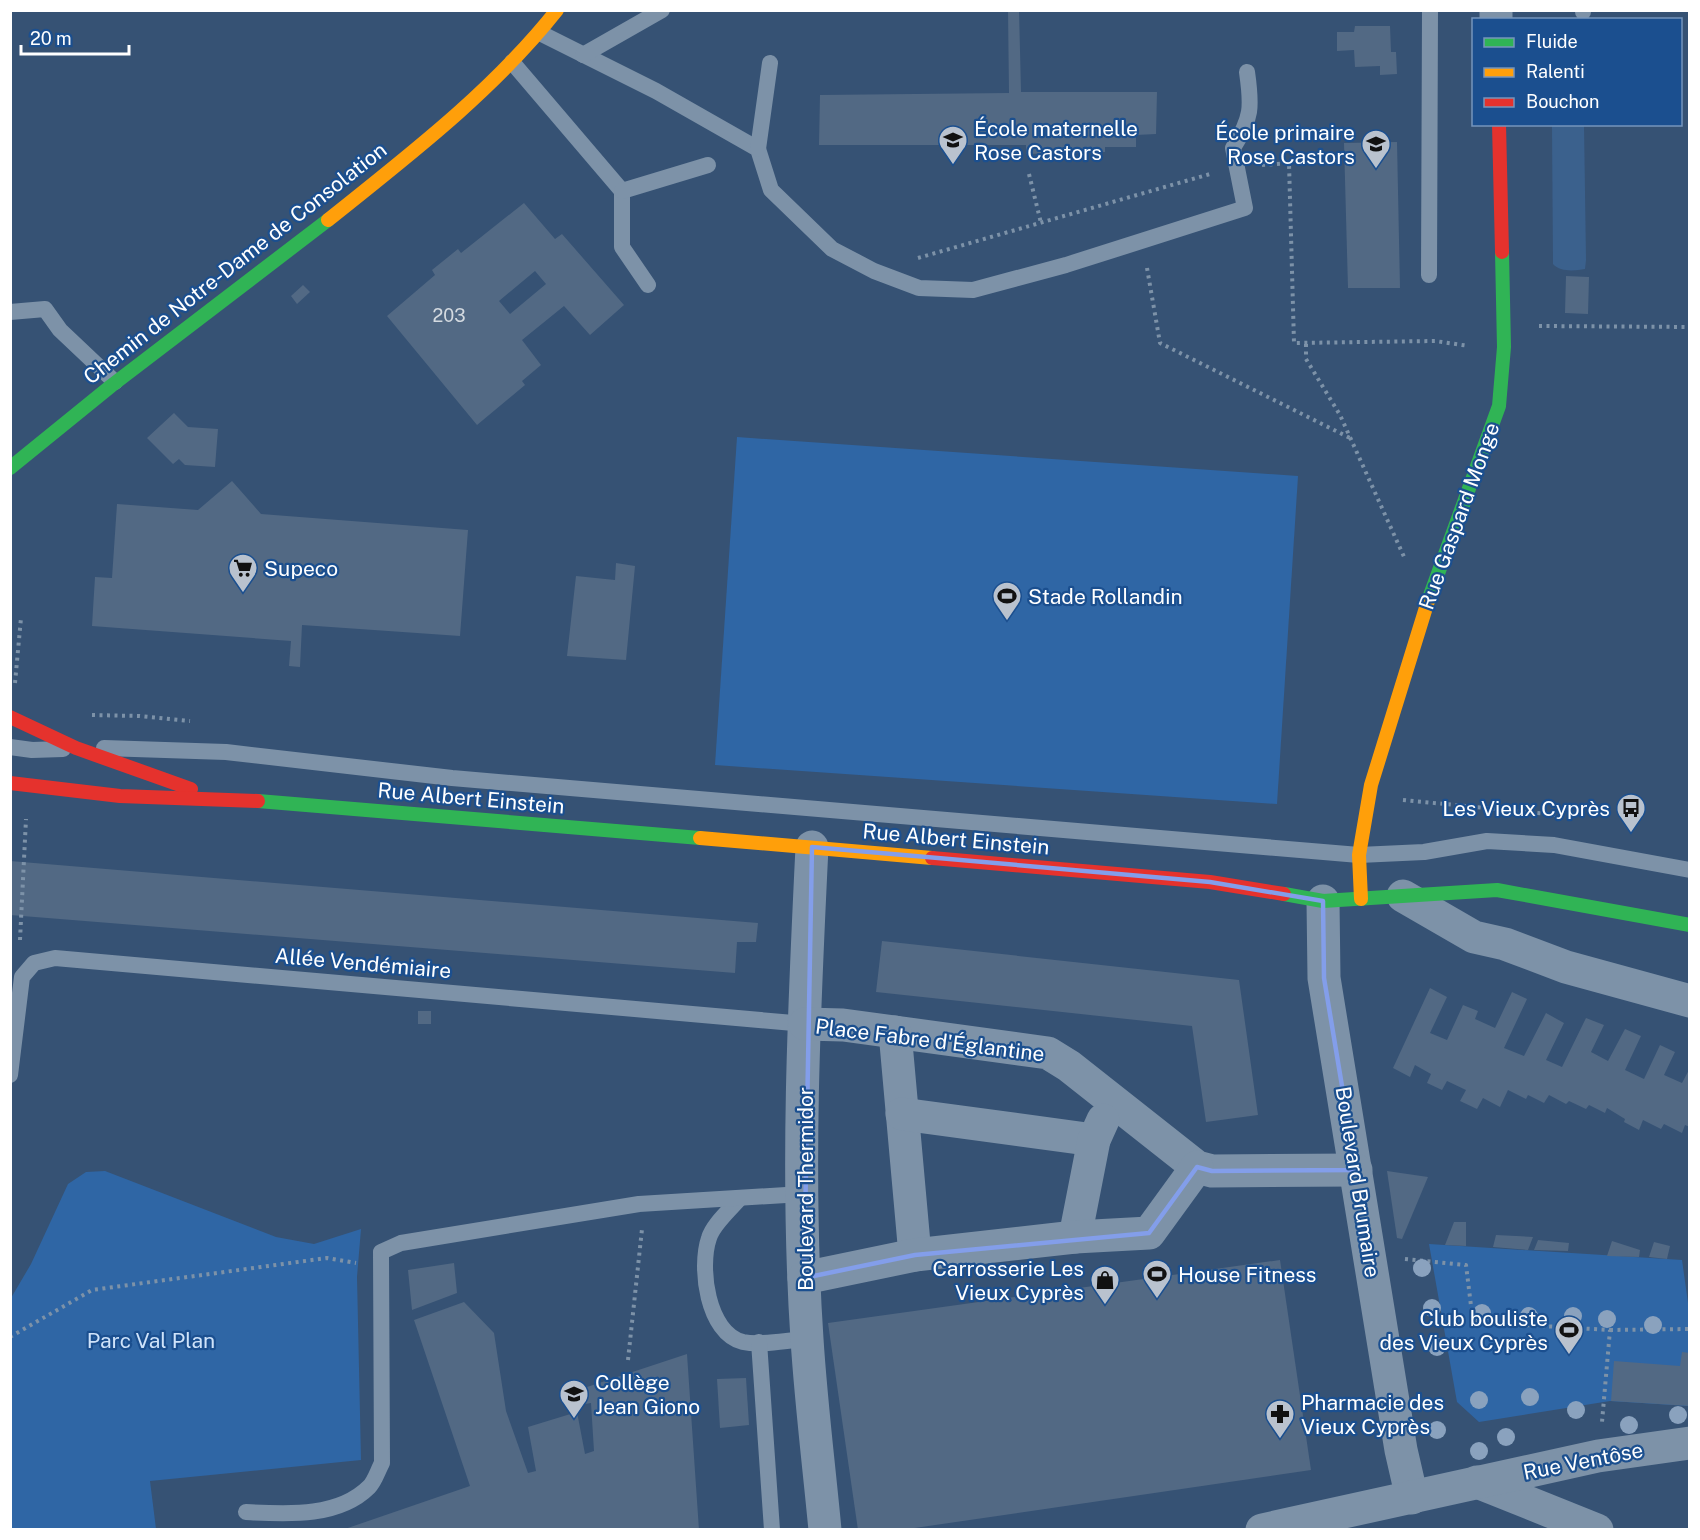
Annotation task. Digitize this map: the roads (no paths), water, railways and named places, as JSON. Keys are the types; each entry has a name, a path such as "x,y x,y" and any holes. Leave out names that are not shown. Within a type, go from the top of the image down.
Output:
{"street":[{"name":"Chemin de Notre-Dame de Consolation","path":"10,468 115,382 348,206 512,62 540,33 557,10"},
{"name":"Rue Gaspard Monge","path":"1361,899 1359,855 1369,797 1390,718 1431,591 1499,406 1504,348 1499,126"},
{"name":"Rue Albert Einstein","path":"10,717 76,748 215,798"},
{"name":"Rue Albert Einstein","path":"10,783 120,796 215,798 1210,882 1323,901 1497,890 1689,925"},
{"name":"Boulevard Thermidor","path":"812,847 805,1024 802,1194 807,1339 825,1530"},
{"path":"1403,896 1474,937 1505,944 1566,967 1689,1001"},
{"name":"Boulevard Brumaire","path":"1323,901 1324,978 1401,1450 1412,1498"},
{"name":"Place Fabre d'Églantine","path":"805,1024 843,1025 1048,1053 1070,1066 1112,1102 1197,1167 1212,1171 1356,1170"},
{"path":"896,1032 915,1255"},
{"path":"1075,1237 1094,1140 1112,1102"},
{"path":"902,1114 1094,1140"},
{"path":"804,1278 915,1255 1075,1237 1149,1233 1197,1167"},
{"name":"Rue Ventôse","path":"1262,1530 1598,1456 1689,1443"},
{"path":"1477,1482 1597,1530"}],"lane":[{"path":"583,55 662,10"},
{"path":"1429,275 1430,10"},
{"path":"540,33 656,91 758,149"},
{"path":"512,62 622,191 622,247 648,285"},
{"path":"770,63 758,149 771,190 832,249 874,271 919,288 973,290 1066,265 1245,208 1233,148 1247,126 1252,105 1247,72"},
{"path":"622,191 708,165"},
{"path":"10,312 45,309 60,330 115,382"},
{"path":"10,747 32,750 76,748 226,752 452,778 1359,855 1424,852 1487,841 1554,845 1689,870"},
{"name":"Allée Vendémiaire","path":"10,1075 22,977 34,963 55,958 805,1024"},
{"path":"246,1512 291,1514 347,1504 370,1486 382,1463 381,1252 401,1242 639,1204 802,1194"},
{"path":"740,1198 709,1236 705,1260 708,1302 721,1328 741,1341 807,1339"},
{"path":"759,1342 772,1530"}],"place":[{"name":"École maternelle Rose Castors","path":"953,166"},
{"name":"École primaire Rose Castors","path":"1376,170"},
{"name":"Supeco","path":"243,594"},
{"name":"Stade Rollandin","path":"1007,622"},
{"name":"Les Vieux Cyprès","path":"1631,834"},
{"name":"House Fitness","path":"1157,1300"},
{"name":"Carrosserie Les Vieux Cyprès","path":"1105,1306"},
{"name":"Club bouliste des Vieux Cyprès","path":"1569,1356"},
{"name":"Collège Jean Giono","path":"574,1420"},
{"name":"Pharmacie des Vieux Cyprès","path":"1280,1440"}],"park label":[{"name":"Parc Val Plan","path":"151,1340"}]}
